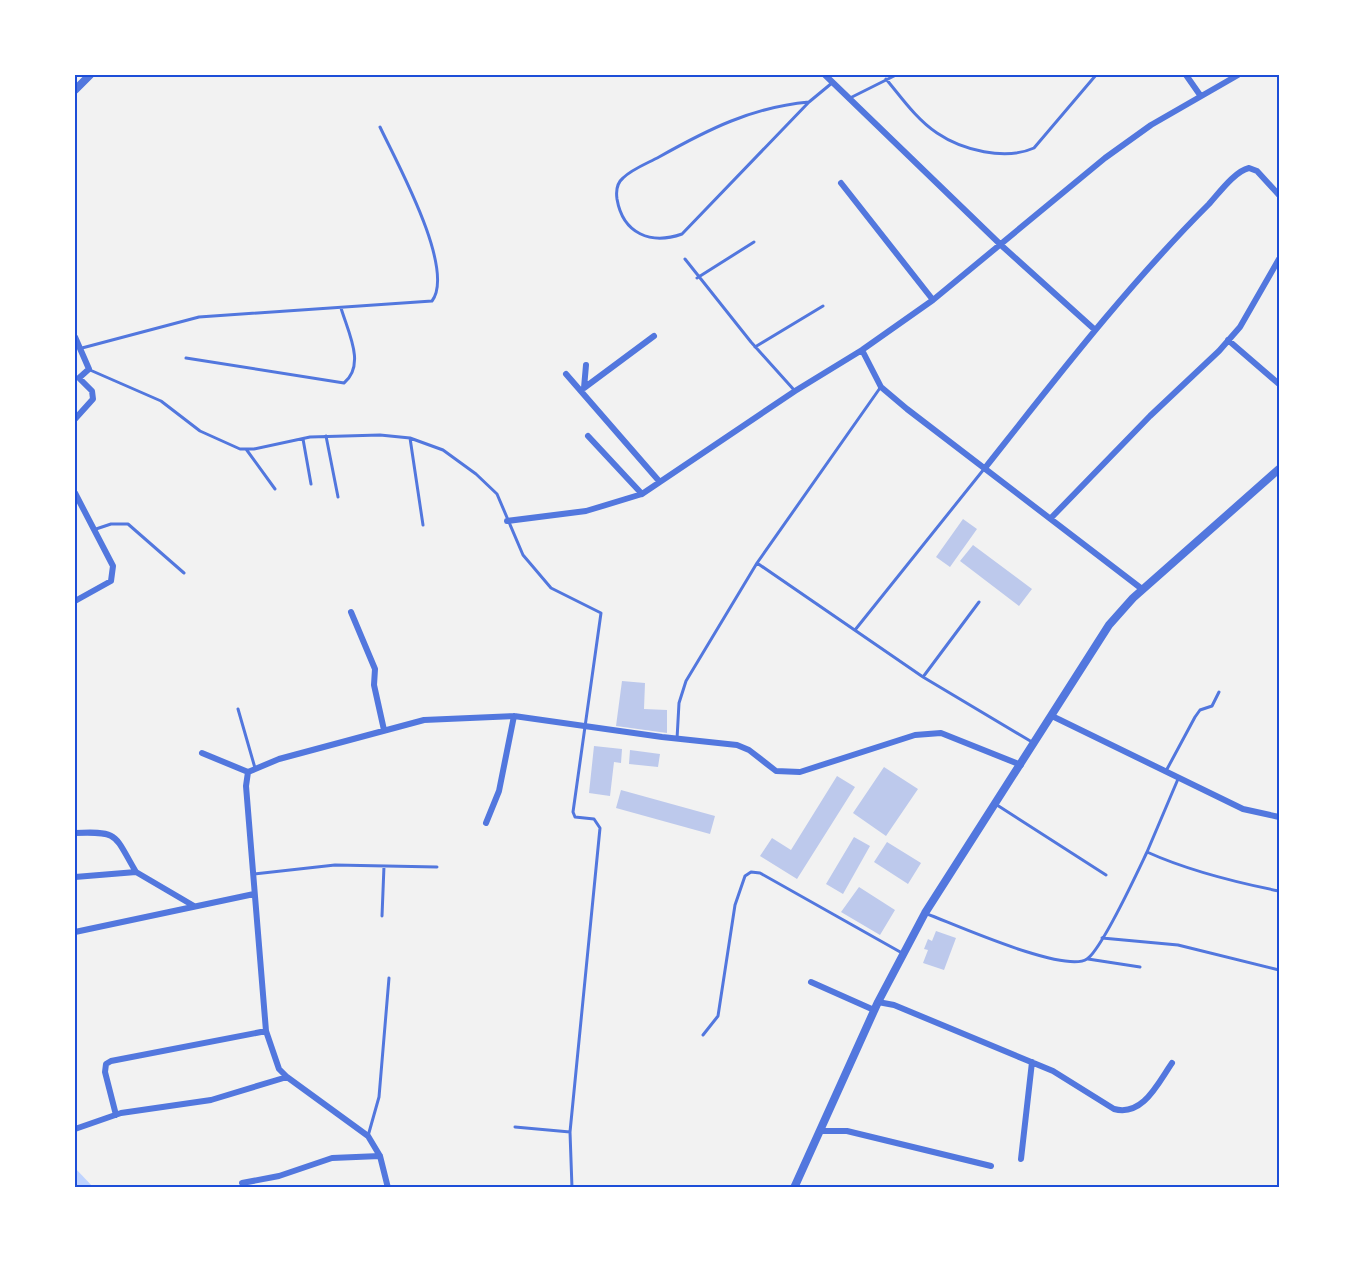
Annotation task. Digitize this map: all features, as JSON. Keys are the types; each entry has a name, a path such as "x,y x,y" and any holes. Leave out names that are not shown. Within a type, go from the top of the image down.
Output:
{"street":[{"path":"75,90 90,75"},
{"path":"825,75 1002,246 1094,329"},
{"path":"1185,75 1200,96"},
{"path":"507,521 586,511 642,494 795,391 862,350 933,300 973,265 1002,246 1106,158 1151,125 1238,75"},
{"path":"985,468 1094,329 1179,234 1245,169 1257,171 1279,195"},
{"path":"841,183 933,300"},
{"path":"1051,518 1240,327 1279,259"},
{"path":"584,392 654,336"},
{"path":"75,337 89,369 77,379 92,391 93,399 75,419"},
{"path":"1228,340 1279,384"},
{"path":"862,350 881,387 907,410 1051,518 1142,590"},
{"path":"584,392 586,365"},
{"path":"566,374 659,481"},
{"path":"588,436 642,494"},
{"path":"794,1188 876,1006 925,913 1109,625 1142,590 1279,469"},
{"path":"75,493 113,566 111,581 75,601"},
{"path":"351,612 375,669 375,685 384,730"},
{"path":"486,823 499,791 514,716"},
{"path":"202,753 252,770 279,759 424,720 514,716 736,745 749,750 776,771 800,772 915,735 941,733 1021,765"},
{"path":"1052,716 1243,809 1279,817"},
{"path":"252,770 246,786 266,1030 279,1069 368,1136 380,1156 388,1188"},
{"path":"75,833 105,832 114,837 136,872 194,906"},
{"path":"75,877 136,872"},
{"path":"75,932 254,894"},
{"path":"811,982 876,1006 894,1005 1032,1062 1053,1071 1114,1109 1122,1111 1133,1110 1141,1104 1172,1063"},
{"path":"116,1115 105,1072 106,1064 111,1061 266,1030"},
{"path":"1021,1159 1032,1062"},
{"path":"75,1129 116,1115 211,1100 287,1077"},
{"path":"820,1131 847,1131 991,1166"},
{"path":"242,1183 279,1176 332,1158 380,1156"}],"lane":[{"path":"849,99 896,75"},
{"path":"886,79 936,132 967,146 1023,153 1034,148 1096,75"},
{"path":"809,102 783,104 743,114 697,135 623,177 616,195 623,221 636,231 656,239 667,239 682,234 809,102 832,83"},
{"path":"80,348 199,317 432,301 437,294 431,237 380,127"},
{"path":"697,278 754,242"},
{"path":"685,259 697,278 795,391"},
{"path":"755,346 823,306"},
{"path":"186,358 344,383 354,375 356,363 341,308"},
{"path":"89,369 161,401 200,431 245,448 303,438 380,435 410,438 443,450 476,474 497,494 523,555 551,588 601,613 573,812 576,817 594,819 600,828 570,1132 572,1188"},
{"path":"677,739 679,703 686,681 757,563 881,387"},
{"path":"326,436 338,497"},
{"path":"303,438 311,484"},
{"path":"410,438 423,525"},
{"path":"245,448 275,489"},
{"path":"854,631 985,468"},
{"path":"94,530 111,524 128,524 184,573"},
{"path":"757,563 854,631 1034,744"},
{"path":"923,676 979,602"},
{"path":"1166,771 1200,710 1212,706 1219,692"},
{"path":"238,709 252,770"},
{"path":"925,913 1023,951 1069,963 1079,963 1088,959 1102,938 1147,852 1179,777"},
{"path":"996,804 1106,875"},
{"path":"1147,852 1177,865 1242,884 1279,891"},
{"path":"253,875 335,865 437,867"},
{"path":"382,916 384,866"},
{"path":"703,1035 718,1016 735,905 745,876 751,872 760,873 785,885 904,954"},
{"path":"1102,938 1178,945 1279,970"},
{"path":"1088,959 1140,967"},
{"path":"368,1136 379,1097 390,978"},
{"path":"515,1127 570,1132"}],"water":[{"path":"75,1168 94,1188 75,1188"}],"building":[{"path":"963,519 977,529 950,567 936,557"},
{"path":"973,545 1032,589 1019,606 960,561"},
{"path":"622,681 645,683 644,709 667,710 667,733 616,726"},
{"path":"594,746 622,749 621,763 614,762 610,796 589,793"},
{"path":"630,750 660,754 658,767 629,764"},
{"path":"884,767 918,789 886,836 853,813"},
{"path":"837,776 855,787 797,879 760,856 772,838 791,850"},
{"path":"621,790 715,816 710,834 616,808"},
{"path":"854,837 870,846 843,894 826,884"},
{"path":"887,842 921,863 908,884 874,862"},
{"path":"859,887 895,910 880,935 841,912"},
{"path":"936,931 956,938 944,970 923,963 928,950 924,949 928,939 932,941"}]}
